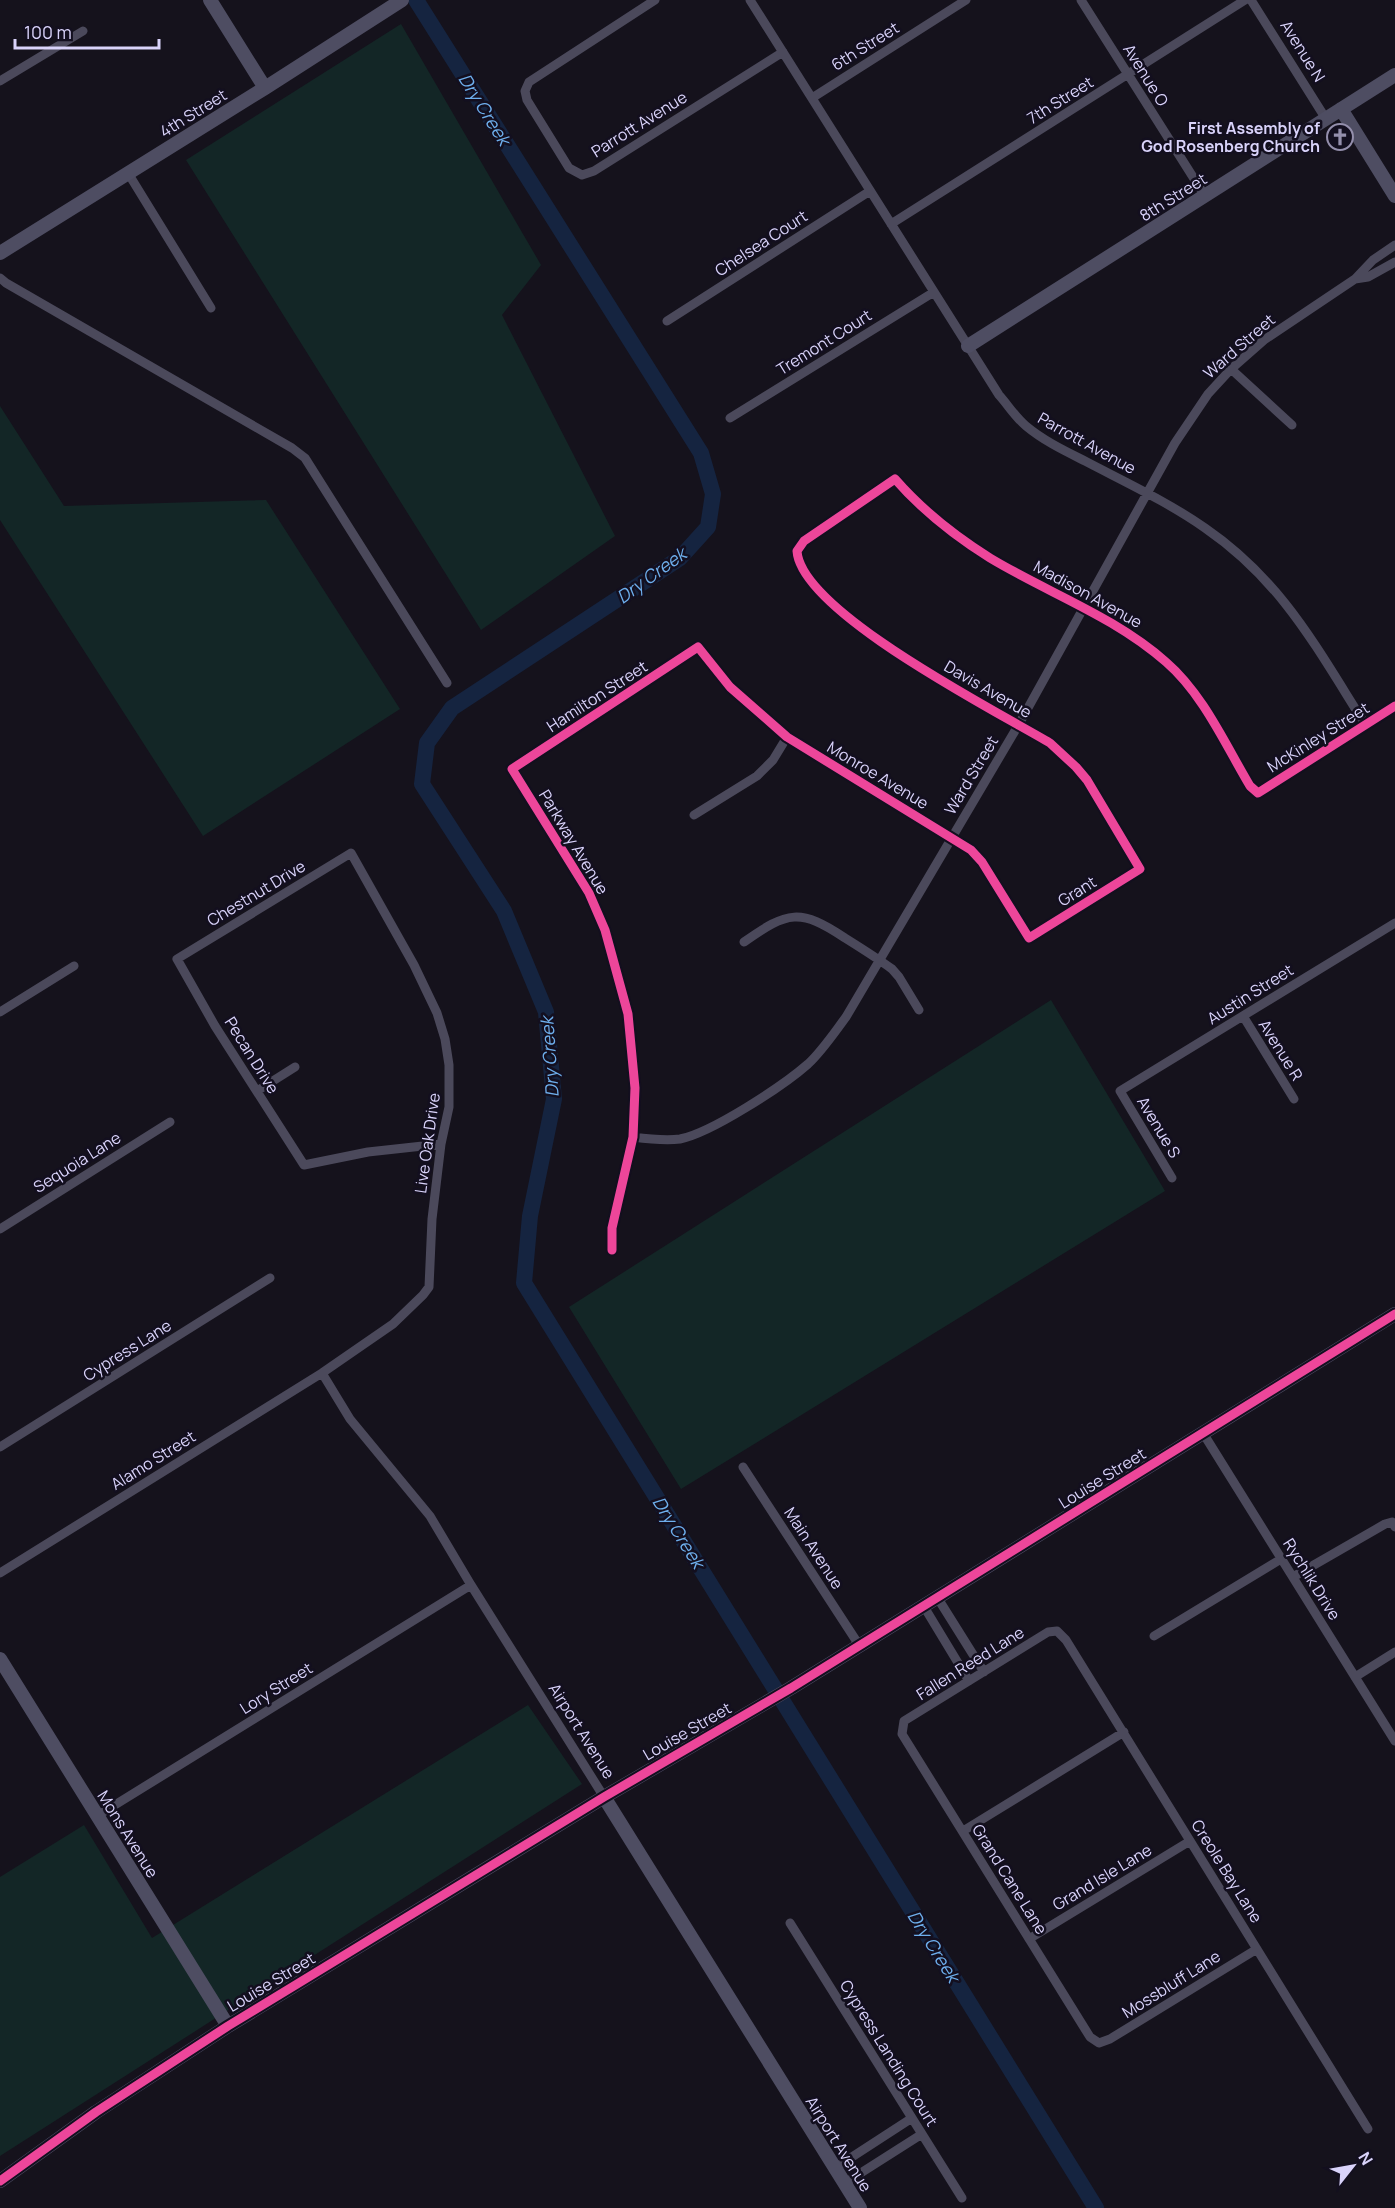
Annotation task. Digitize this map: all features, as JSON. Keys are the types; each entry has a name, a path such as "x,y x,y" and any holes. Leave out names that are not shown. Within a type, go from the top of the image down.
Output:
{"street":[{"path":"210,0 265,88"},
{"name":"Parrott Avenue","path":"655,0 529,82 525,91 527,100 569,168 582,175 594,171 783,52"},
{"name":"Parrott Avenue","path":"750,0 999,395 1024,425 1046,441 1204,527 1244,557 1297,616 1365,724"},
{"name":"6th Street","path":"812,98 966,0"},
{"name":"Avenue O","path":"1081,0 1205,196"},
{"name":"7th Street","path":"891,224 1245,0"},
{"name":"Avenue N","path":"1251,0 1326,119"},
{"name":"4th Street","path":"0,253 401,1"},
{"path":"0,81 83,31"},
{"name":"8th Street","path":"968,346 1395,75"},
{"path":"1341,109 1395,196"},
{"path":"128,173 211,308"},
{"name":"Chelsea Court","path":"667,321 870,190"},
{"name":"Ward Street","path":"633,1137 678,1139 699,1134 766,1094 808,1063 827,1042 846,1017 1019,724 1187,424 1208,394 1231,369 1264,340 1355,279 1373,260 1395,245"},
{"name":"Ward Street","path":"1355,279 1368,277 1395,262"},
{"path":"0,278 6,284 306,458 447,683"},
{"name":"Tremont Court","path":"730,418 934,292"},
{"path":"1231,369 1292,425"},
{"name":"Davis Avenue","path":"895,479 804,541 797,551 801,570 822,594 857,625 929,673 1050,743 1087,780 1140,869"},
{"name":"Madison Avenue","path":"895,479 937,521 963,540 991,558 1132,635 1183,678 1250,786 1257,793"},
{"name":"Monroe Avenue","path":"698,647 730,687 787,737 972,850 982,862 1029,938"},
{"name":"Hamilton Street","path":"513,769 698,647"},
{"name":"McKinley Street","path":"1257,793 1395,706"},
{"path":"694,815 757,776 773,760 787,737"},
{"name":"Parkway Avenue","path":"513,769 579,877 605,930 621,981 630,1025 635,1088 633,1137 612,1228 612,1250"},
{"name":"Chestnut Drive","path":"177,959 351,853"},
{"name":"Live Oak Drive","path":"322,1373 393,1324 423,1296 429,1287 432,1219 441,1144 450,1107 449,1065 440,1022 414,965 351,853"},
{"name":"Grant","path":"1029,938 1140,869"},
{"path":"744,942 779,921 806,917 820,921 880,960 899,976 919,1010"},
{"name":"Austin Street","path":"1120,1091 1395,923"},
{"name":"Pecan Drive","path":"177,959 215,1026 304,1165 368,1152 441,1144"},
{"path":"0,1012 74,966"},
{"name":"Avenue R","path":"1243,1016 1294,1099"},
{"path":"256,1090 295,1067"},
{"name":"Avenue S","path":"1120,1091 1172,1178"},
{"name":"Sequoia Lane","path":"0,1229 170,1122"},
{"name":"Cypress Lane","path":"0,1447 270,1278"},
{"name":"Louise Street","path":"0,2181 96,2112 228,2026 604,1797 791,1688 1395,1314"},
{"name":"Alamo Street","path":"0,1574 322,1373"},
{"name":"Airport Avenue","path":"322,1373 350,1419 430,1516 860,2208"},
{"name":"Rychlik Drive","path":"1203,1433 1395,1741"},
{"name":"Main Avenue","path":"743,1467 859,1645"},
{"path":"1293,1577 1385,1524 1392,1522 1395,1527"},
{"path":"1154,1636 1281,1559"},
{"name":"Lory Street","path":"98,1816 471,1585"},
{"path":"937,1597 984,1672"},
{"path":"922,1605 969,1681"},
{"name":"Fallen Reed Lane","path":"902,1726 904,1721 1048,1632 1057,1631"},
{"name":"Creole Bay Lane","path":"1057,1631 1066,1640 1124,1732 1368,2129"},
{"path":"1355,1677 1395,1652"},
{"name":"Mons Avenue","path":"0,1659 228,2026"},
{"name":"Grand Cane Lane","path":"902,1726 902,1734 1029,1939 1090,2037 1099,2043"},
{"path":"963,1831 1124,1732"},
{"name":"Grand Isle Lane","path":"1029,1939 1190,1841"},
{"name":"Cypress Landing Court","path":"790,1923 962,2198"},
{"name":"Mossbluff Lane","path":"1099,2043 1110,2039 1257,1949"},
{"path":"835,2168 912,2118"},
{"path":"845,2183 922,2134"}],"green space":[{"path":"401,24 541,265 502,315 615,536 481,630 186,160"},
{"path":"0,406 64,506 266,500 400,709 203,836 0,520"},
{"path":"1051,1000 1165,1191 681,1489 569,1307"},
{"path":"528,1705 582,1784 0,2156 0,1877 84,1825 152,1938"}],"waterway":[{"name":"Dry Creek","path":"416,0 701,453 713,494 708,527 680,558 452,708 427,743 422,784 504,911 546,1012 554,1099 530,1216 524,1283 1096,2208"}],"cycle path":[{"path":"612,1250 612,1228 633,1137 635,1088 628,1014 605,930 589,893 512,769 698,647 730,687 787,737 971,850 982,862 1029,938 1140,869 1087,780 1076,767 1050,743 948,685 906,658 865,630 831,602 807,575 797,551 804,541 895,479 928,512 977,550 1125,631 1166,662 1202,704 1250,786 1258,793 1395,706"},
{"path":"0,2181 96,2112 228,2026 604,1797 791,1688 1395,1314"}],"place":[{"name":"First Assembly of God Rosenberg Church","path":"1340,137"}]}
